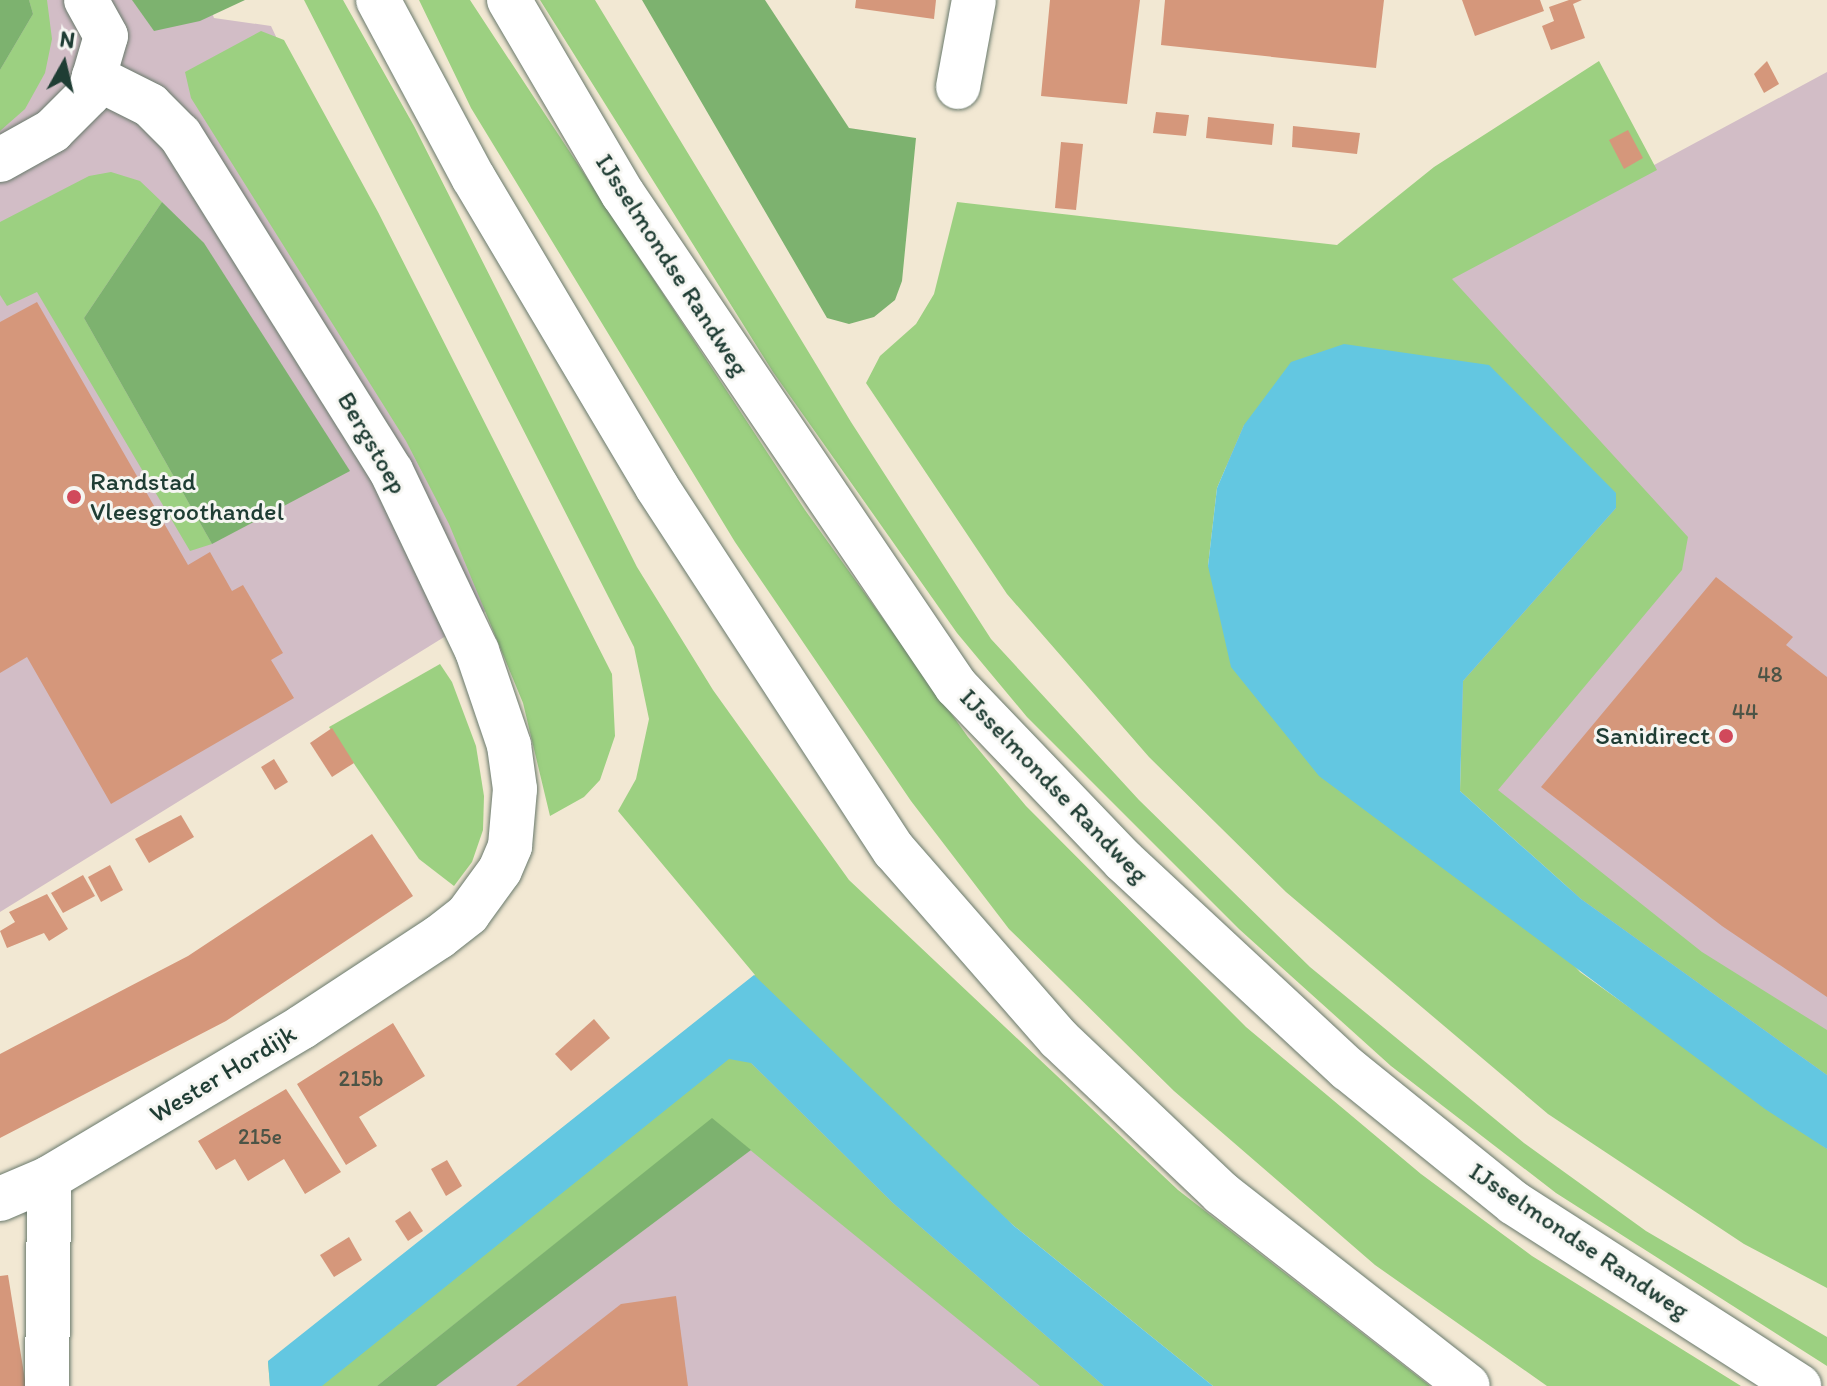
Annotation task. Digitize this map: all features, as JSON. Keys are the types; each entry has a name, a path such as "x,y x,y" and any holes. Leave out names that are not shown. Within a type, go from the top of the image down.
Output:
{"main road":[{"path":"0,160 72,115 89,94 106,36 86,0"},
{"path":"378,0 473,177 657,487 894,850 1059,1039 1221,1193 1468,1386"},
{"name":"IJsselmondse Randweg","path":"509,0 623,194 956,686 1124,861 1348,1069 1514,1203 1799,1386"},
{"path":"958,87 974,0"},
{"name":"Bergstoep","path":"94,77 150,105 180,135 391,471 477,651 509,745 515,789 510,846 485,893 439,937"},
{"name":"Wester Hordijk","path":"0,1199 49,1178 302,1027 439,937"},
{"path":"47,1386 49,1178"}],"shaded area":[{"path":"0,0 207,0 214,18 271,26 533,582 0,912"},
{"path":"1827,72 1827,1206 1180,409 1409,297"},
{"path":"737,1027 1164,1386 375,1386"}],"green space":[{"path":"0,0 29,0 33,14 0,70"},
{"path":"29,0 47,0 52,39 45,73 25,109 0,131 0,70 33,14"},
{"path":"132,0 245,0 200,21 154,31"},
{"path":"304,0 343,0 414,126 637,567 713,690 849,880 1178,1190 1430,1386 1213,1386 1014,1226 937,1157 751,1063 893,1203 1104,1386 1040,1386 712,1119 377,1386 270,1386 268,1362 755,975 618,811 636,779 649,719 634,647"},
{"path":"419,0 470,0 805,510 968,737 1026,806 1246,1027 1421,1174 1532,1256 1741,1386 1547,1386 1375,1265 1174,1091 1009,929 911,801 735,542 471,108"},
{"path":"540,0 595,0 851,422 991,639 1139,800 1310,967 1524,1143 1646,1231 1827,1337 1827,1366 1556,1193 1391,1066 1239,929 1027,717 957,633 773,372"},
{"path":"642,0 765,0 849,128 916,138 902,281 895,300 874,317 849,324 827,318"},
{"path":"261,31 284,40 378,212 612,674 615,736 600,780 584,797 550,816 523,703 449,524 406,441 191,98 185,72"},
{"path":"1599,61 1657,170 1452,279 1688,537 1682,570 1498,790 1702,952 1827,1030 1827,1075 1581,899 1460,791 1463,681 1616,508 1616,493 1244,425 1217,488 1208,566 1580,972 1827,1149 1827,1288 1744,1244 1548,1114 1286,892 1149,757 1007,594 866,383 880,356 916,324 934,294 957,202 1337,245 1434,167"},
{"path":"111,172 140,181 162,202 84,318 212,544 190,551 37,292 7,306 0,295 0,222 89,176"},
{"path":"162,202 204,243 350,471 212,544 84,318"},
{"path":"440,664 452,682 476,746 484,796 483,830 472,862 454,886 419,859 329,727"},
{"path":"712,1118 751,1150 436,1386 377,1386"}],"water":[{"path":"1344,344 1489,365 1616,493 1616,508 1463,681 1460,791 1581,899 1827,1075 1827,1149 1765,1109 1319,776 1231,667 1208,566 1217,488 1244,425 1291,362"},
{"path":"754,975 1014,1226 1213,1386 1104,1386 893,1203 751,1063 729,1059 322,1386 270,1386 268,1361"}],"building":[{"path":"856,0 936,0 934,19 855,8"},
{"path":"1050,0 1140,0 1127,104 1041,96"},
{"path":"1165,0 1384,0 1376,68 1161,45"},
{"path":"1462,0 1540,0 1544,11 1475,36"},
{"path":"1569,0 1582,0 1573,4 1585,38 1551,50 1542,26 1554,21 1549,7"},
{"path":"1767,61 1779,84 1764,93 1754,74"},
{"path":"1156,112 1189,115 1186,136 1153,133"},
{"path":"1208,117 1274,124 1272,145 1206,138"},
{"path":"1293,126 1360,133 1357,154 1292,147"},
{"path":"1628,130 1643,158 1624,169 1609,140"},
{"path":"1061,142 1083,144 1076,210 1055,208"},
{"path":"37,302 188,565 210,552 232,591 243,585 283,653 271,660 294,698 111,804 27,657 0,673 0,322"},
{"path":"1716,577 1793,637 1786,645 1827,677 1827,997 1722,926 1541,787"},
{"path":"332,728 354,763 332,777 310,743"},
{"path":"274,759 288,782 275,790 261,767"},
{"path":"181,815 194,837 149,863 135,839"},
{"path":"372,834 413,896 226,1021 0,1138 0,1054 188,956"},
{"path":"110,865 123,890 101,902 88,877"},
{"path":"83,875 95,896 63,913 51,893"},
{"path":"47,894 68,929 49,941 44,933 7,948 0,931 15,922 9,912"},
{"path":"594,1019 610,1038 571,1071 555,1054"},
{"path":"393,1023 425,1076 359,1117 377,1146 346,1165 297,1084"},
{"path":"286,1089 341,1172 305,1194 284,1159 248,1181 235,1159 216,1170 198,1141"},
{"path":"447,1160 462,1186 446,1196 431,1169"},
{"path":"410,1211 423,1231 408,1241 395,1221"},
{"path":"349,1237 362,1260 334,1277 320,1255"},
{"path":"8,1275 26,1386 0,1386 0,1276"},
{"path":"676,1296 688,1386 516,1386 621,1304"}],"place":[{"name":"Randstad Vleesgroothandel","path":"74,497"},
{"name":"Sanidirect","path":"1726,736"}]}
